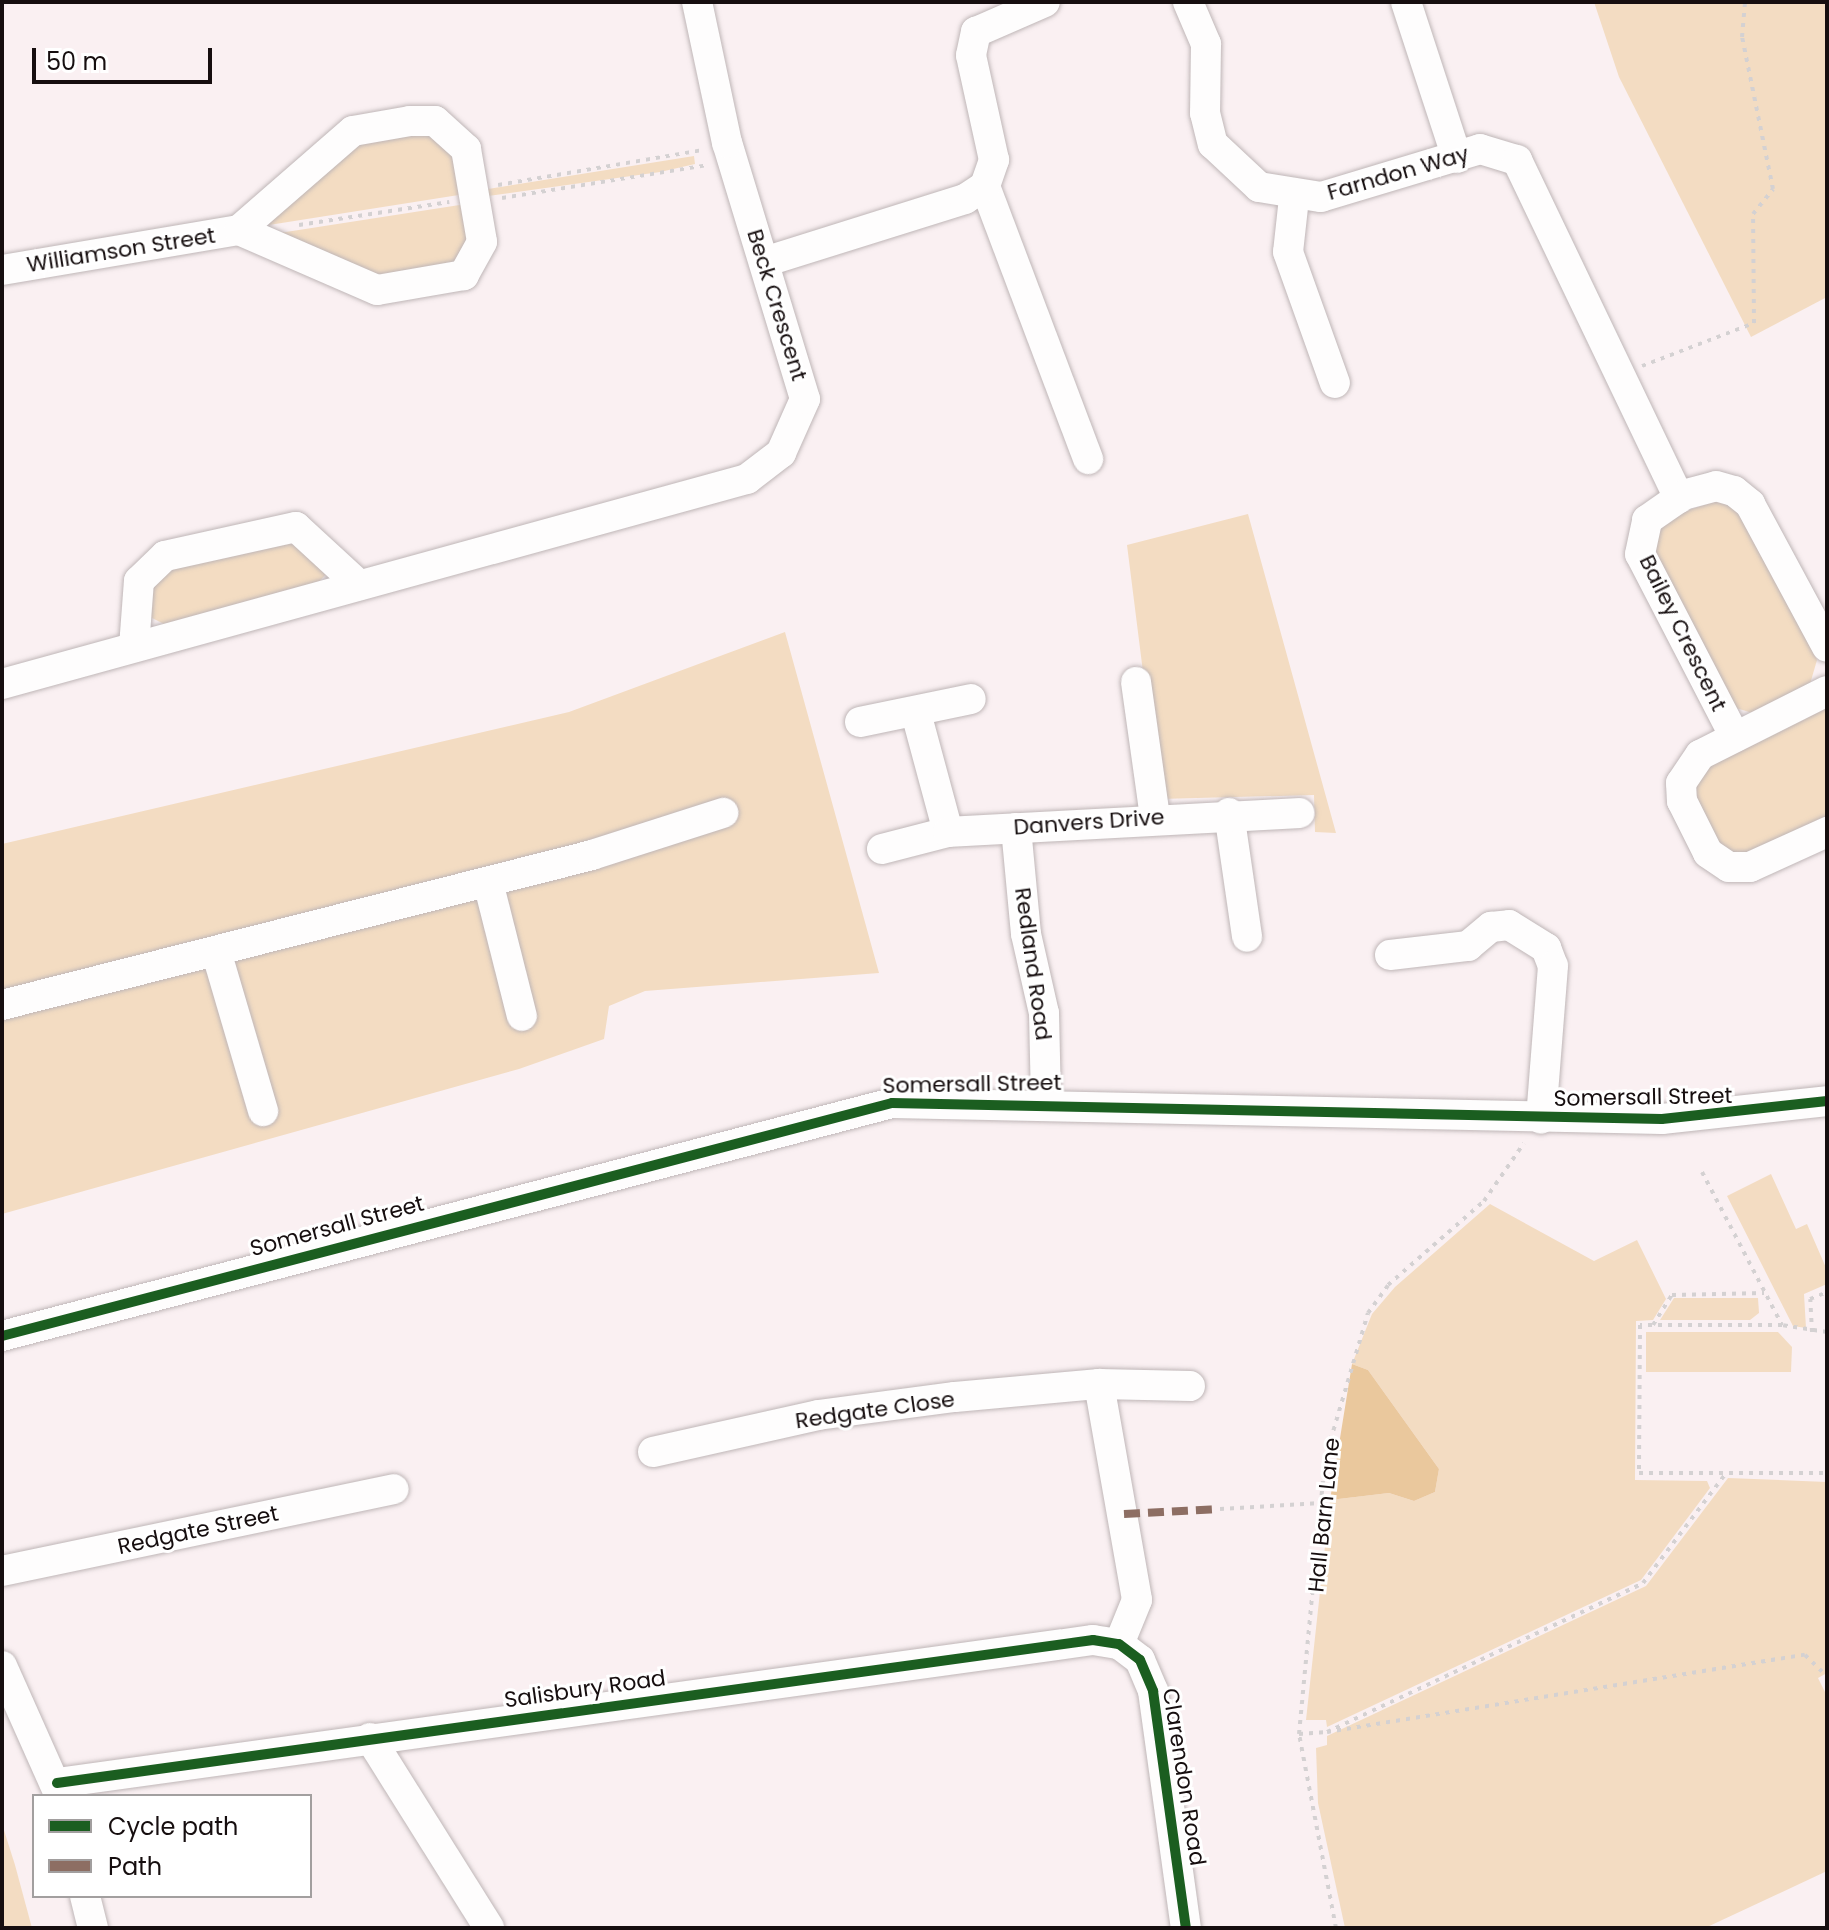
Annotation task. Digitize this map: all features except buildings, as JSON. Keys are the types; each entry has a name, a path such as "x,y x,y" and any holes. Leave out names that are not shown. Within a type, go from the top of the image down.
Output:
{"street":[{"name":"Beck Crescent","path":"2,684 747,479 781,453 805,399 730,151 697,2"},
{"path":"764,262 965,199 985,186 994,160 971,55 976,32 1045,2"},
{"name":"Farndon Way","path":"1188,2 1206,44 1205,113 1213,144 1259,187 1294,198 1321,197 1480,149 1517,160 1679,498"},
{"path":"1406,2 1457,158"},
{"name":"Williamson Street","path":"2,270 239,230 353,131 410,121 435,121 455,131 466,149 482,242 476,262 447,283 377,290 239,230"},
{"path":"985,186 1088,459"},
{"path":"1294,198 1288,252 1335,383"},
{"name":"Bailey Crescent","path":"1735,737 1640,554 1647,520 1679,498 1716,486 1750,504 1827,647"},
{"path":"134,647 139,581 165,556 296,527 309,532 359,585"},
{"path":"1136,682 1155,818"},
{"name":"Bailey Crescent","path":"1827,691 1700,755 1681,783 1682,801 1708,853 1729,867 1750,867 1827,832"},
{"path":"860,722 916,713 971,699"},
{"path":"916,713 948,832"},
{"path":"2,1005 488,882 723,813"},
{"path":"1229,813 1231,860 1247,937"},
{"name":"Danvers Drive","path":"882,849 948,832 1229,813 1299,813"},
{"name":"Redland Road","path":"1016,828 1026,934 1044,1013 1046,1101"},
{"path":"488,882 522,1016"},
{"path":"1390,955 1468,946 1491,927 1509,925 1546,948 1553,966 1538,1119"},
{"path":"216,951 263,1111"},
{"name":"Somersall Street","path":"2,1336 858,1109 1046,1101 1538,1119 1726,1117 1825,1107"},
{"path":"1099,1384 1137,1600 1119,1644"},
{"name":"Redgate Close","path":"653,1452 818,1415 1099,1384 1190,1386"},
{"name":"Redgate Street","path":"2,1571 393,1489"},
{"name":"Salisbury Road","path":"59,1790 370,1738 1093,1640 1119,1644"},
{"name":"Clarendon Road","path":"1119,1644 1140,1660 1153,1691 1186,1928"},
{"path":"2,1666 59,1790"},
{"path":"370,1738 489,1928"},
{"path":"86,1898 93,1928"}],"path":[{"path":"1621,374 1754,323 1753,214 1773,189 1742,37 1745,2"},
{"path":"291,226 475,197 730,151"},
{"path":"475,197 730,151"},
{"path":"1702,1172 1782,1325"},
{"path":"1812,1332 1810,1299 1827,1292"},
{"path":"1653,1325 1672,1295 1764,1293"},
{"path":"1827,1332 1782,1325 1640,1325 1639,1473 1827,1473"},
{"path":"1327,1732 1643,1583 1727,1472"},
{"path":"1220,1509 1321,1503"},
{"path":"1299,1734 1805,1655 1827,1676"}],"shaded area":[{"path":"1594,2 1827,2 1827,297 1751,337 1619,77"},
{"path":"417,131 445,136 465,194 269,225 269,216 353,143"},
{"path":"694,156 695,164 660,172 488,196 488,189"},
{"path":"466,204 472,236 460,266 384,281 273,234"},
{"path":"1725,498 1744,513 1817,660 1808,691 1759,715 1726,705 1650,551 1662,519"},
{"path":"1248,514 1336,833 1315,832 1314,795 1159,799 1127,545"},
{"path":"284,534 326,574 317,584 170,627 150,617 152,588 171,567"},
{"path":"785,632 879,973 645,991 609,1006 604,1039 519,1069 2,1214 2,844 569,712"},
{"path":"1827,703 1827,819 1746,859 1715,846 1691,783 1695,771"},
{"path":"1771,1174 1796,1229 1807,1224 1827,1270 1827,1284 1804,1294 1806,1328 1793,1326 1727,1196"},
{"path":"1490,1204 1594,1261 1637,1240 1666,1299 1653,1320 1636,1321 1635,1480 1707,1481 1710,1488 1641,1580 1327,1727 1326,1720 1306,1720 1330,1500 1389,1493 1414,1501 1435,1492 1439,1469 1368,1370 1352,1364 1372,1314 1395,1287"},
{"path":"1674,1298 1758,1298 1759,1313 1750,1320 1660,1320"},
{"path":"1646,1332 1778,1332 1792,1347 1791,1372 1646,1372"},
{"path":"1352,1364 1368,1370 1439,1469 1435,1492 1414,1501 1389,1493 1330,1500"},
{"path":"1728,1478 1827,1482 1827,1673 1818,1678 1827,1696 1827,1871 1705,1928 1345,1928 1318,1803 1316,1748 1327,1745 1327,1736 1646,1586"},
{"path":"2,1824 15,1865 32,1928 2,1928"}],"marked path":[{"path":"1124,1514 1220,1509"}],"cycle path":[{"path":"2,1336 892,1103 1662,1119 1827,1101"},
{"path":"57,1783 1093,1640 1119,1644 1140,1660 1153,1691 1186,1928"}]}
